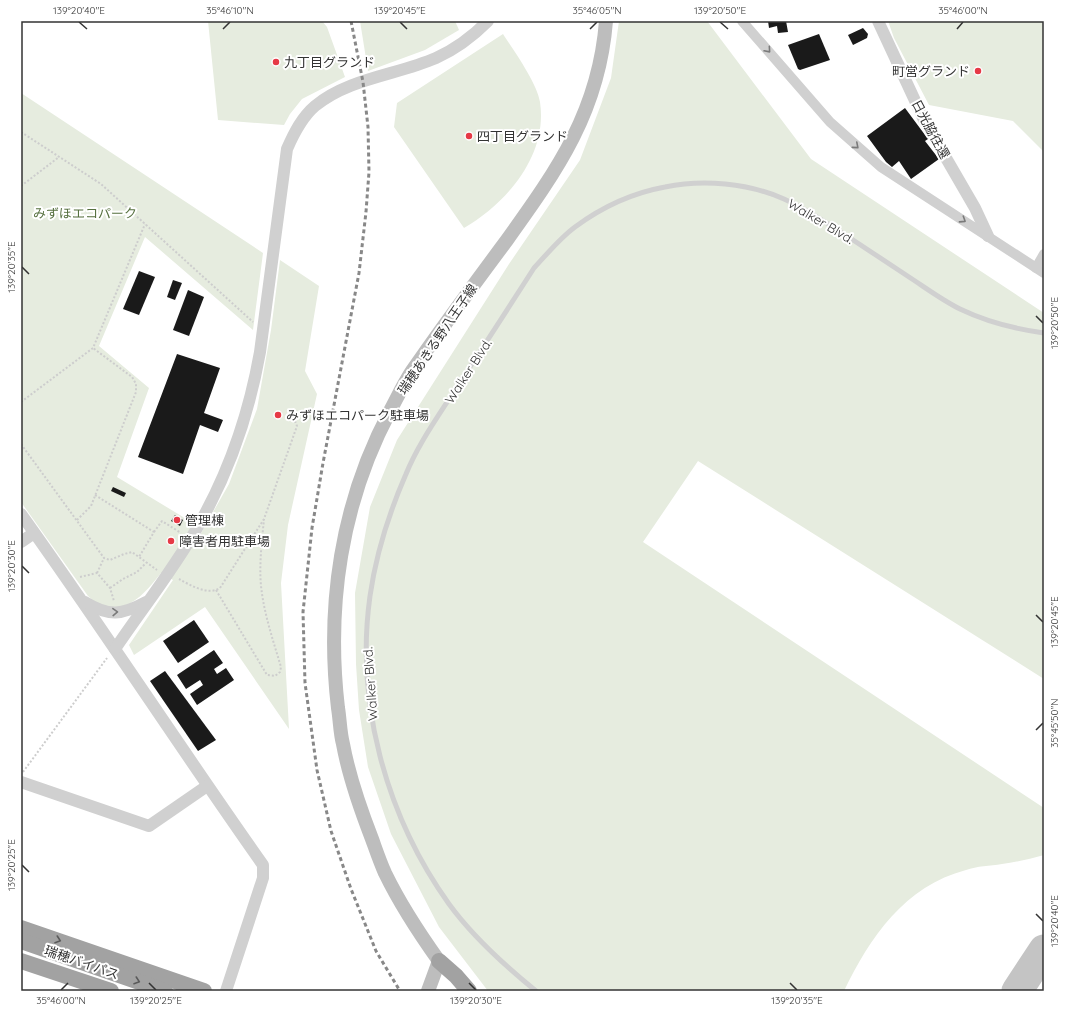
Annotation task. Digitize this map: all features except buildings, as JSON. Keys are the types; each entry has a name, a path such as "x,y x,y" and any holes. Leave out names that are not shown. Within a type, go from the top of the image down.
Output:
{"highway":[{"path":"21,928 204,991"},
{"name":"瑞穂バイパス","path":"21,941 165,991"},
{"name":"瑞穂バイパス","path":"21,960 111,991"},
{"path":"439,961 455,986 460,991"},
{"path":"439,961 470,991"},
{"path":"21,971 76,991"}],"main road":[{"name":"瑞穂あきる野八王子線","path":"439,961 419,933 385,872 360,809 342,744 333,654 334,618 341,555 358,482 380,430 411,373 537,197 572,141 596,83 605,37 606,21"},
{"path":"428,991 439,961"}],"street":[{"path":"115,649 196,528 222,480 241,432 255,380 260,352 288,149 293,136 308,113 315,106 330,96 363,82 436,58 478,31 488,21"},
{"path":"742,21 830,122 881,167 1040,270 1044,254"},
{"name":"日光脇往還","path":"878,21 924,120 975,208 988,236"},
{"path":"21,514 82,600 207,786 263,865 264,878 226,991"},
{"path":"21,542 34,533"},
{"path":"82,600 96,609 109,613 127,611 147,601"},
{"path":"21,782 149,826 207,786"}],"lane":[{"name":"Walker Blvd.","path":"536,991 506,968 472,932 431,877 413,845 398,813 386,778 374,732 368,682 367,637 370,596 378,552 389,514 406,472 432,425 534,268 554,246 574,228 598,211 626,197 679,184 708,183 736,186 783,198 806,210 960,309 991,322 1022,330 1044,333"}],"path":[{"path":"21,132 101,184 254,323"},
{"path":"21,186 59,157"},
{"path":"21,402 93,348 145,224"},
{"path":"77,520 91,506 136,392 136,384 132,377 93,348"},
{"path":"178,578 196,589 216,590 220,588 264,518 297,426 295,421"},
{"path":"21,444 104,558 110,560 132,552 161,573"},
{"path":"95,495 154,532"},
{"path":"216,590 267,675 275,676 280,672 281,667 268,622 261,586 264,518"},
{"path":"139,557 162,521 185,536"},
{"path":"97,573 104,558"},
{"path":"110,588 137,572 146,563"},
{"path":"76,579 84,575 97,573"},
{"path":"97,573 110,588 114,596 114,602"},
{"path":"21,774 115,649"}],"green space":[{"name":"九丁目グランド","path":"208,21 322,21 327,27 345,77 302,99 290,114 284,125 218,120"},
{"path":"360,21 455,21 459,30 425,50 368,71"},
{"path":"619,21 707,21 811,159 1044,313 1044,679 698,461 643,542 1044,808 1044,855 970,869 944,878 925,888 907,901 878,933 865,952 844,991 488,991 439,927 391,834 368,767 359,710 356,664 355,593 370,507 397,440 509,264 580,160 611,78"},
{"name":"町営グランド","path":"888,21 1044,21 1044,152 1013,121 929,105 894,38"},
{"name":"四丁目グランド","path":"503,34 524,67 538,94 541,122 538,141 531,159 521,176 509,191 480,218 464,228 394,127 397,103"},
{"name":"みずほエコパーク","path":"21,93 263,253 253,330 145,237 99,346 149,388 117,477 193,523 186,536 196,542 229,484 257,409 271,330 280,260 319,286 305,371 317,394 288,525 281,583 289,729 205,607 134,655 129,645 173,580 161,573 143,594 128,604 120,607 111,607 97,604 88,596 21,502"}],"taxiway":[{"path":"1017,991 1044,950"}],"railway":[{"path":"351,21 363,82 368,127 369,172 359,273 312,528 303,612 305,683 317,770 331,831 351,889 376,951 400,991"}],"place":[{"name":"九丁目グランド","path":"276,62"},
{"name":"町営グランド","path":"978,71"},
{"name":"四丁目グランド","path":"469,136"},
{"name":"みずほエコパーク駐車場","path":"278,415"},
{"name":"管理棟","path":"177,520"},
{"name":"障害者用駐車場","path":"171,541"}]}
